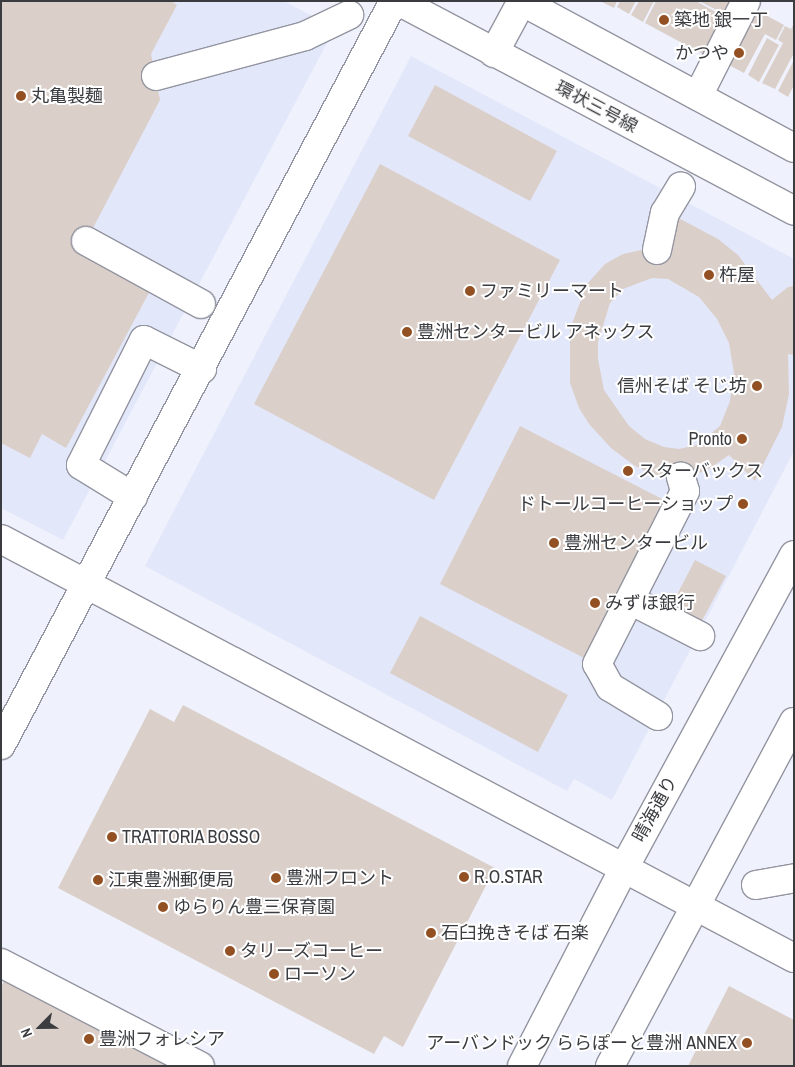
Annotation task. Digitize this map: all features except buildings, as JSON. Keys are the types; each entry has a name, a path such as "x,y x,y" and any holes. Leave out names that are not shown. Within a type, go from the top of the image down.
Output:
{"street":[{"path":"1,744 202,369 394,1"},
{"name":"環状三号線","path":"398,1 794,211"},
{"path":"494,53 521,1 794,148"},
{"path":"698,96 746,1"},
{"path":"156,76 305,36 344,8"},
{"path":"657,250 665,214 682,186"},
{"path":"86,240 201,304"},
{"path":"133,497 81,465 144,340 202,369"},
{"path":"658,716 610,687 597,664 685,491 682,478"},
{"path":"1,539 794,958"},
{"name":"晴海通り","path":"522,1066 624,868 794,555"},
{"path":"630,600 700,636"},
{"path":"610,1066 794,722"},
{"path":"756,884 794,878"},
{"path":"1,963 200,1066"}],"shaded area":[{"path":"1,1 284,1 335,28 63,540 1,508"},
{"path":"411,56 794,259 794,451 612,800 574,779 567,791 145,566"}],"place":[{"name":"築地 銀一丁","path":"664,20"},
{"name":"かつや","path":"739,53"},
{"name":"丸亀製麺","path":"21,96"},
{"name":"杵屋","path":"709,275"},
{"name":"ファミリーマート","path":"470,291"},
{"name":"豊洲センタービル アネックス","path":"407,332"},
{"name":"信州そば そじ坊","path":"757,386"},
{"name":"Pronto","path":"742,439"},
{"name":"スターバックス","path":"628,471"},
{"name":"ドトールコーヒーショップ","path":"743,504"},
{"name":"豊洲センタービル","path":"554,543"},
{"name":"みずほ銀行","path":"595,603"},
{"name":"TRATTORIA BOSSO","path":"112,837"},
{"name":"R.O.STAR","path":"464,877"},
{"name":"豊洲フロント","path":"276,878"},
{"name":"江東豊洲郵便局","path":"98,880"},
{"name":"ゆらりん豊三保育園","path":"163,907"},
{"name":"石臼挽きそば 石楽","path":"431,933"},
{"name":"タリーズコーヒー","path":"230,951"},
{"name":"ローソン","path":"274,974"},
{"name":"豊洲フォレシア","path":"89,1039"},
{"name":"アーバンドック ららぽーと豊洲 ANNEX","path":"747,1043"}]}
